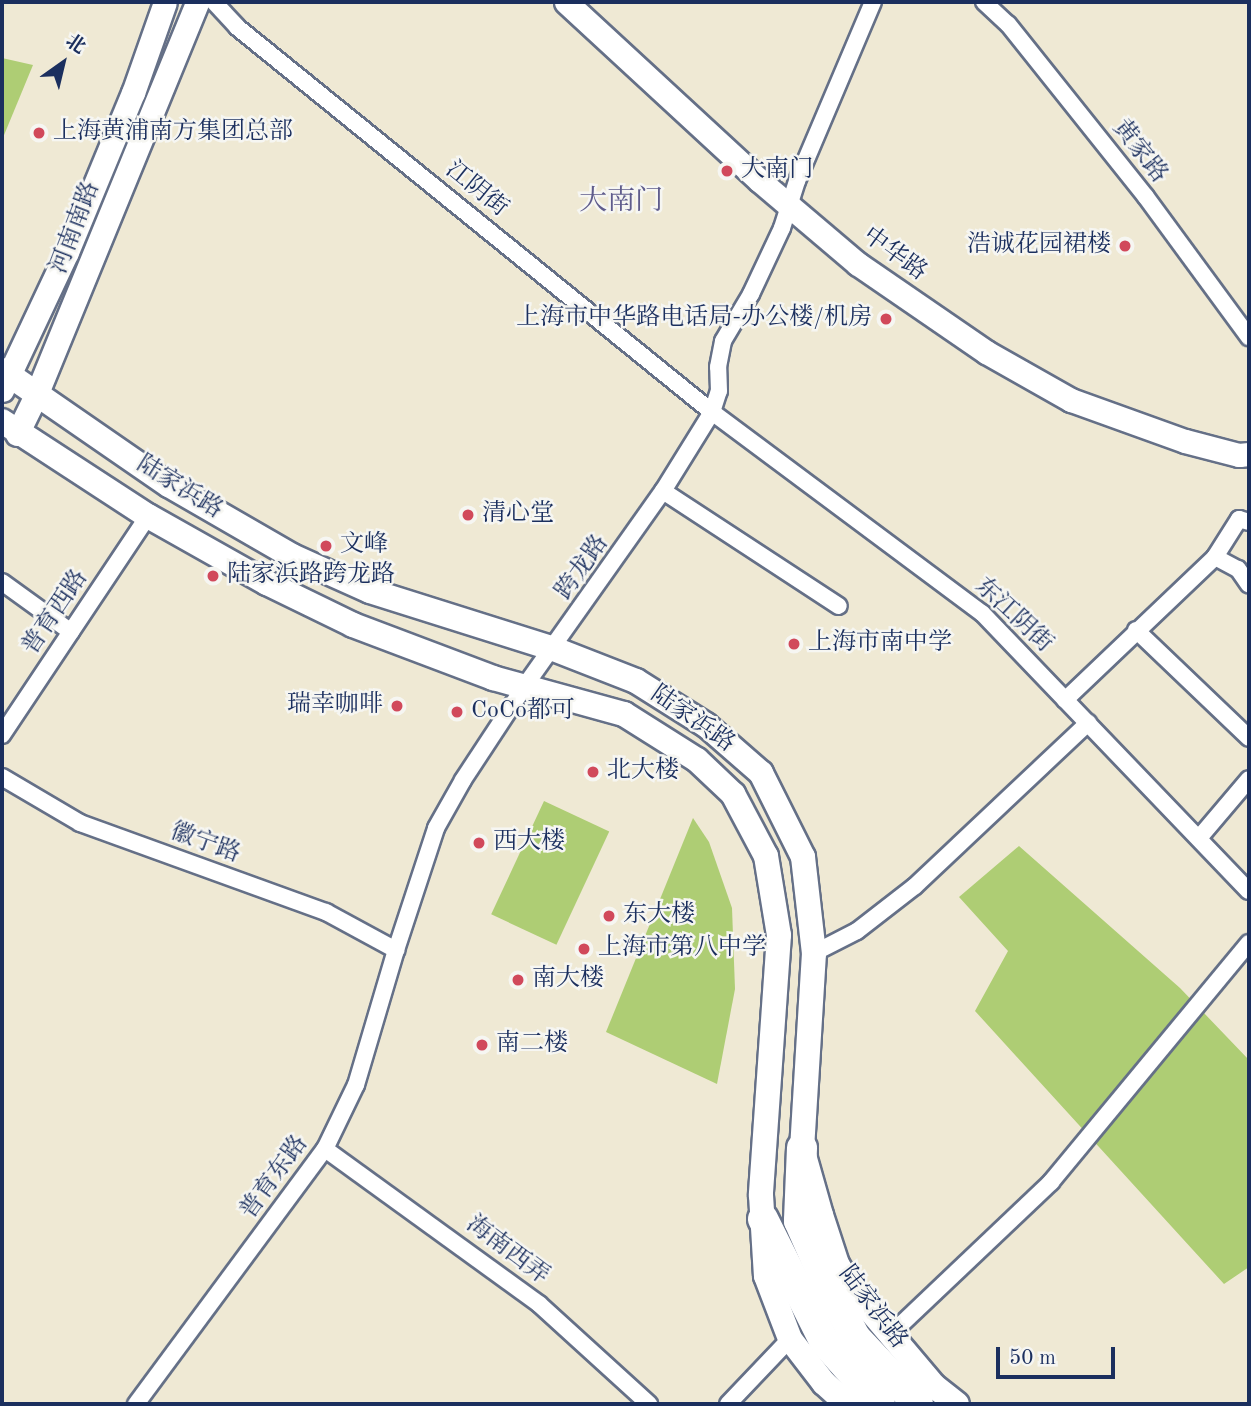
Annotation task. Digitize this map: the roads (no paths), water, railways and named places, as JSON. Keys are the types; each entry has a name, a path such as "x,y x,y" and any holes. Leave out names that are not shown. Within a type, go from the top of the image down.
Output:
{"highway":[{"path":"802,1148 799,1221 855,1337 918,1404"},
{"path":"763,1219 824,1341 880,1404"}],"main road":[{"name":"河南南路","path":"4,378 67,252 133,93 165,2"},
{"name":"河南南路","path":"10,427 37,393 197,2"},
{"name":"中华路","path":"566,2 789,205 858,264 986,352 1071,400 1185,441 1239,455 1249,454"},
{"name":"陆家浜路","path":"4,378 37,393 169,485 292,556 370,591 554,649 636,681 706,725 761,773 803,857 814,953 802,1148 837,1265 852,1289 934,1386 957,1404"},
{"name":"陆家浜路","path":"10,427 148,516 267,583 352,625 524,687 625,713 697,760 733,794 766,856 779,935 761,1195 766,1276 790,1339 824,1383 847,1404"}],"street":[{"name":"江阴街","path":"214,2 237,27 712,412"},
{"name":"跨龙路","path":"396,950 436,828 463,780 524,687 554,649 663,491 712,412 719,391 718,367 723,341 751,294 782,228 873,2"},
{"name":"黄家路","path":"984,2 1008,24 1146,197 1249,337"},
{"name":"东江阴街","path":"712,412 982,613 1249,891"},
{"path":"663,491 839,606"},
{"name":"普育西路","path":"2,735 148,516"},
{"path":"1065,700 1214,557 1239,519 1249,522"},
{"path":"1214,557 1238,569 1249,585"},
{"path":"2,582 71,632"},
{"path":"1136,630 1249,738"},
{"path":"814,953 857,931 915,887 1088,723"},
{"name":"徽宁路","path":"2,777 80,823 326,912 396,950"},
{"path":"1199,838 1249,779"},
{"path":"891,1334 1051,1182 1249,943"},
{"name":"普育东路","path":"136,1404 325,1149 356,1086 396,950"},
{"name":"海南西弄","path":"325,1149 539,1304 649,1404"},
{"path":"728,1404 790,1339"}],"place":[{"name":"上海黄浦南方集团总部","path":"39,133"},
{"name":"大南门","path":"727,171"},
{"name":"浩诚花园裙楼","path":"1125,246"},
{"name":"上海市中华路电话局-办公楼/机房","path":"886,319"},
{"name":"清心堂","path":"468,515"},
{"name":"文峰","path":"326,546"},
{"name":"陆家浜路跨龙路","path":"213,576"},
{"name":"上海市南中学","path":"794,644"},
{"name":"瑞幸咖啡","path":"397,706"},
{"name":"CoCo都可","path":"457,712"},
{"name":"北大楼","path":"593,772"},
{"name":"西大楼","path":"479,843"},
{"name":"东大楼","path":"609,916"},
{"name":"上海市第八中学","path":"584,949"},
{"name":"南大楼","path":"518,980"},
{"name":"南二楼","path":"482,1045"}],"district":[{"name":"大南门","path":"621,202"}]}
